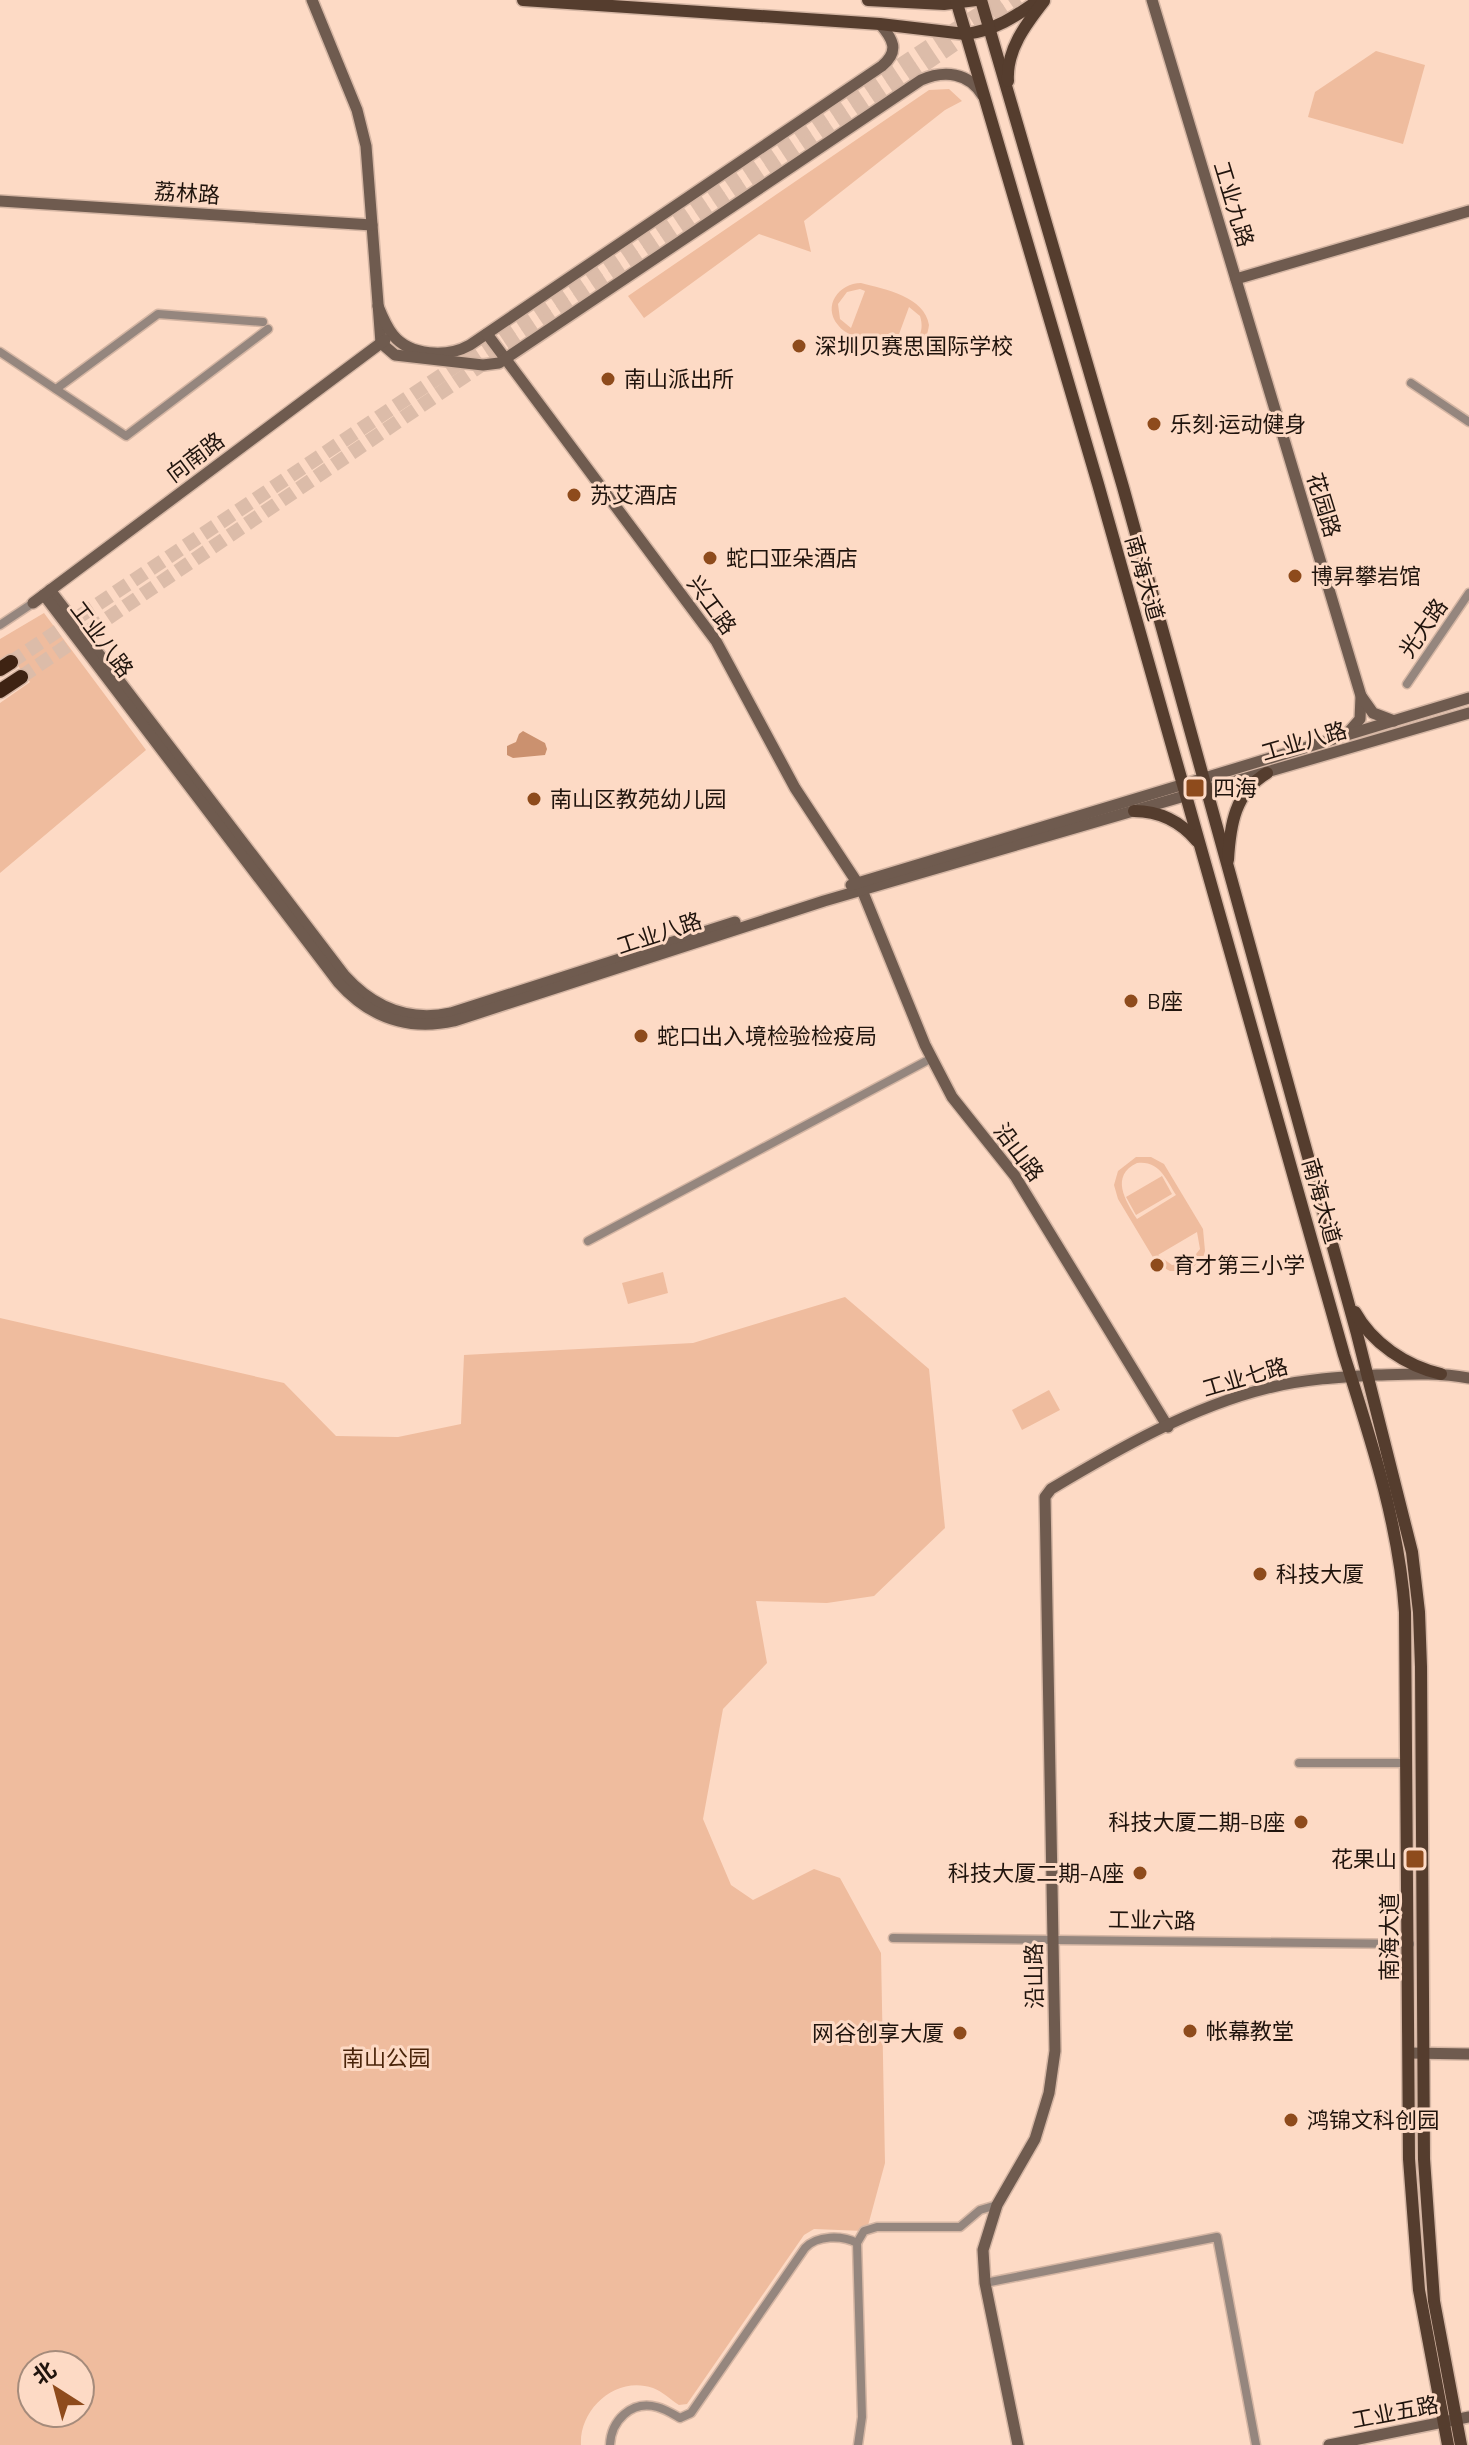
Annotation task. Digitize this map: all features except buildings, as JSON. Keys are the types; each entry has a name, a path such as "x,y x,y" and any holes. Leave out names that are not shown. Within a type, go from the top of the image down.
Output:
{"highway":[{"path":"0,691 21,677"}],"main road":[{"path":"523,0 880,24 965,34 989,29 1042,0"},
{"path":"873,0 978,0"},
{"name":"南海大道","path":"978,0 1123,487 1346,1296 1409,1537 1419,1612 1424,2159 1430,2273 1461,2445"},
{"path":"1010,100 1007,75 1014,46 1042,0"},
{"name":"南海大道","path":"956,2 1363,1412 1400,1554 1405,1612 1410,1944 1409,2159 1415,2257 1456,2420 1448,2445"},
{"path":"1228,871 1235,810 1248,788 1267,773"},
{"path":"1134,811 1152,812 1176,822 1201,847"},
{"path":"1346,1296 1358,1318 1389,1350 1421,1368 1441,1374"}],"street":[{"path":"312,0 360,121 366,146 381,343 395,355 483,365 505,360 921,80 932,75 954,75 974,83 983,96"},
{"name":"工业九路","path":"1152,0 1236,279 1469,211"},
{"path":"378,306 392,334 412,349 441,353 464,349 882,66 890,59 894,47 880,24"},
{"name":"荔林路","path":"0,201 372,225"},
{"name":"花园路","path":"1236,279 1361,696"},
{"path":"0,352 126,436 266,326 158,314 56,389"},
{"name":"向南路","path":"33,603 392,334"},
{"name":"兴工路","path":"487,334 716,641 795,788 860,887"},
{"path":"1411,383 1469,422"},
{"name":"工业八路","path":"47,593 345,976 365,996 391,1010 418,1017 451,1013 1185,790 1267,773 1469,713"},
{"name":"光大路","path":"1407,684 1469,593"},
{"path":"0,625 33,603"},
{"path":"1361,696 1373,713 1394,721"},
{"path":"1344,736 1360,719 1361,696"},
{"name":"工业八路","path":"1204,785 1344,736 1469,698"},
{"name":"工业八路","path":"860,887 1134,811 1185,790"},
{"name":"沿山路","path":"860,887 932,1058 952,1097 1015,1176 1168,1427"},
{"path":"588,1241 932,1058"},
{"name":"工业七路","path":"1051,1489 1168,1427 1223,1402 1268,1388 1351,1376 1441,1374 1469,1378"},
{"name":"沿山路","path":"1018,2445 985,2283 983,2250 997,2205 1035,2139 1049,2093 1055,2051 1044,1502 1051,1489"},
{"path":"1299,1763 1407,1763"},
{"name":"工业六路","path":"893,1938 1410,1944"},
{"path":"1409,2053 1469,2054"},
{"path":"858,2445 862,2417 857,2243 864,2231 877,2227 960,2227 980,2210 997,2205"},
{"path":"985,2283 1217,2237 1256,2445"},
{"path":"610,2445 615,2422 623,2413 642,2406 654,2406 680,2418 691,2413 809,2243 815,2239 849,2238 857,2243"},
{"name":"工业五路","path":"1329,2445 1456,2420"}],"green space":[{"path":"1376,51 1425,65 1403,144 1308,117 1315,92"},
{"path":"949,89 962,101 945,110 804,221 811,252 759,234 644,318 628,296 929,90"},
{"path":"861,283 892,292 920,307 929,325 921,345 907,351 898,350 853,336 841,328 833,318 832,303 840,291","holes":["865,291 851,328 840,319 838,304 847,292","909,307 920,316 920,334 913,342 895,345"]},
{"path":"44,613 146,750 0,873 0,703 30,682 10,655 0,661 0,639"},
{"path":"1136,1157 1151,1157 1164,1164 1203,1229 1205,1251 1203,1258 1192,1268 1170,1271 1157,1264 1118,1199 1114,1185 1118,1171","holes":["1137,1163 1151,1164 1156,1168 1176,1195 1137,1219 1122,1189 1124,1175","1197,1232 1200,1249 1189,1263 1172,1265 1158,1255"]},
{"path":"1162,1176 1172,1194 1136,1215 1126,1197"},
{"path":"663,1272 668,1293 628,1304 622,1283"},
{"name":"南山公园","path":"845,1297 929,1369 945,1528 874,1596 827,1603 756,1601 767,1663 723,1709 703,1819 731,1885 753,1900 814,1869 840,1878 881,1953 885,2163 866,2233 814,2229 804,2235 687,2404 679,2405 656,2389 639,2385 613,2391 602,2398 586,2419 581,2445 0,2445 0,1318 284,1383 336,1436 398,1437 461,1424 464,1355 693,1343"},
{"path":"1049,1390 1060,1410 1022,1430 1012,1410"}],"shaded area":[{"path":"523,731 545,743 545,755 513,758 507,755 507,746 516,742"}],"tunnel":[{"path":"11,662 1000,0"},
{"path":"21,677 1020,0"}],"place":[{"name":"深圳贝赛思国际学校","path":"799,346"},
{"name":"南山派出所","path":"608,379"},
{"name":"乐刻·运动健身","path":"1154,424"},
{"name":"苏艾酒店","path":"574,495"},
{"name":"蛇口亚朵酒店","path":"710,558"},
{"name":"博昇攀岩馆","path":"1295,576"},
{"name":"四海","path":"1195,788"},
{"name":"南山区教苑幼儿园","path":"534,799"},
{"name":"B座","path":"1131,1001"},
{"name":"蛇口出入境检验检疫局","path":"641,1036"},
{"name":"育才第三小学","path":"1157,1265"},
{"name":"科技大厦","path":"1260,1574"},
{"name":"科技大厦二期-B座","path":"1301,1822"},
{"name":"花果山","path":"1415,1859"},
{"name":"科技大厦二期-A座","path":"1140,1873"},
{"name":"帐幕教堂","path":"1190,2031"},
{"name":"网谷创享大厦","path":"960,2033"},
{"name":"鸿锦文科创园","path":"1291,2120"}]}
